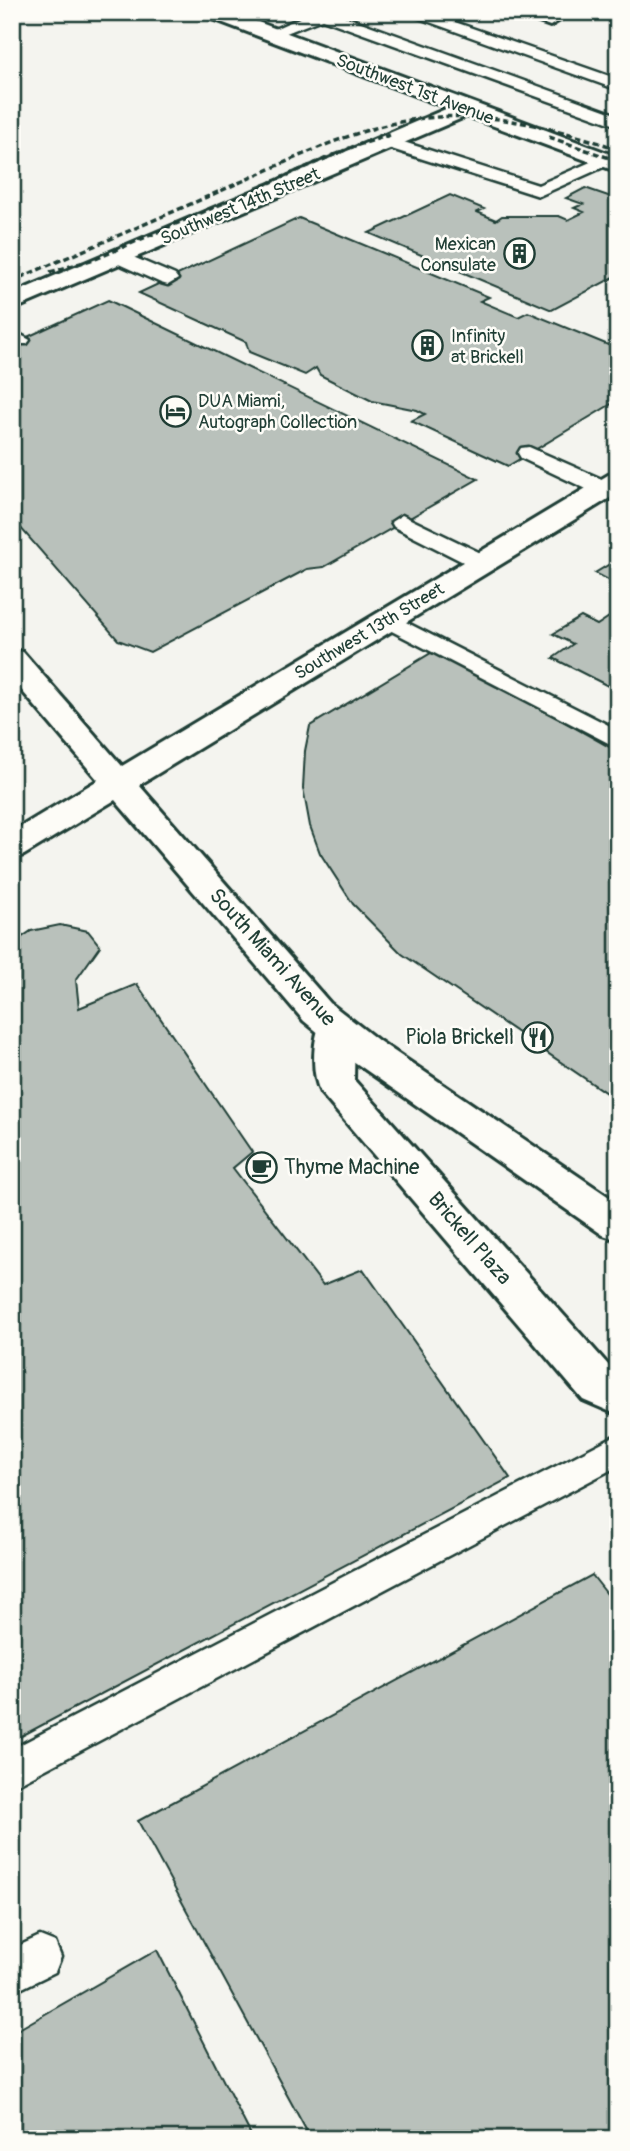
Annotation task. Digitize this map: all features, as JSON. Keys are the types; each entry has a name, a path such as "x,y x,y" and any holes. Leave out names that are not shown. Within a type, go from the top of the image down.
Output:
{"street":[{"name":"Southwest 1st Avenue","path":"212,12 613,163"},
{"path":"529,12 550,20"},
{"name":"Southwest 14th Street","path":"12,303 467,108"},
{"name":"Southwest 13th Street","path":"12,847 611,485"},
{"name":"South Miami Avenue","path":"12,659 120,780 299,992 336,1028 618,1224"},
{"name":"Brickell Plaza","path":"336,1028 335,1083 599,1387 618,1397"}],"lane":[{"path":"410,12 618,85"},
{"path":"271,34 323,13 618,121"},
{"path":"388,142 539,191 613,163"},
{"path":"119,257 168,279"},
{"path":"529,453 611,485"},
{"path":"402,522 483,563"},
{"path":"388,620 618,740"},
{"path":"12,1769 618,1449"}],"building":[{"name":"Mexican Consulate","path":"585,188 611,197 618,196 618,275 552,310 369,233 450,195 484,209 477,212 496,220 502,216 559,216 568,220 584,212 574,208 583,204 566,198"},
{"name":"Infinity at Brickell","path":"299,218 489,297 480,301 518,317 528,312 618,349 618,400 508,466 411,421 425,414 417,410 372,401 320,375 316,368 305,375 249,352 246,342 139,293"},
{"name":"DUA Miami, Autograph Collection","path":"108,300 478,479 324,567 307,569 150,652 118,640 12,518 12,344"},
{"path":"618,559 618,585 595,573"},
{"path":"618,611 618,691 553,658 573,644 553,634 581,617 597,625"},
{"path":"436,650 618,752 618,1101 402,954 353,904 320,853 310,826 303,788 305,751 310,726"},
{"path":"60,925 88,931 100,946 76,980 79,1008 137,984 252,1152 233,1168 323,1285 363,1269 510,1478 12,1741 12,944 31,931"},
{"path":"592,1575 618,1608 618,2139 311,2139 138,1821"},
{"path":"157,1950 253,2139 12,2139 12,2033"}],"railway":[{"path":"12,281 328,144 401,122 451,116 499,119 571,134 618,149"},
{"path":"50,272 98,258 352,147 393,134"},
{"path":"549,137 618,161"}],"place":[{"name":"Mexican Consulate","path":"519,254"},
{"name":"Infinity at Brickell","path":"428,346"},
{"name":"DUA Miami, Autograph Collection","path":"175,411"},
{"name":"Piola Brickell","path":"537,1037"},
{"name":"Thyme Machine","path":"261,1167"}]}
